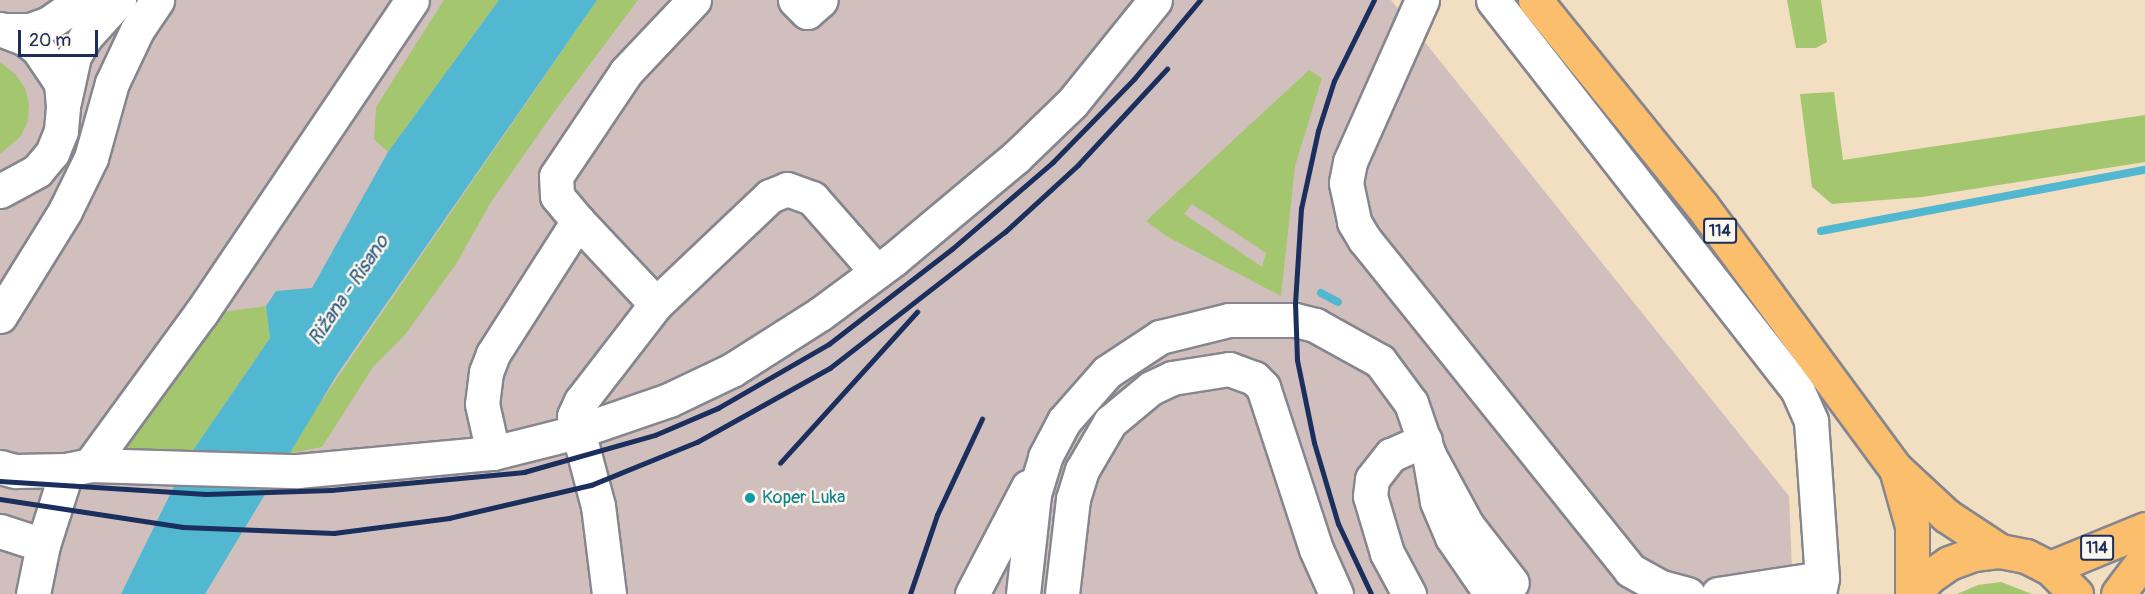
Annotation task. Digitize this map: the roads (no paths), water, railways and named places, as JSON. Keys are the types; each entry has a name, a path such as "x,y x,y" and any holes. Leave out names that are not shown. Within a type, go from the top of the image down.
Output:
{"main road":[{"name":"114","path":"1535,0 1702,206 1896,469 1947,516 2000,551"},
{"name":"114","path":"1896,469 1912,525 1914,594"},
{"name":"114","path":"2050,568 2145,529"},
{"name":"114","path":"1914,594 1929,577 1950,562 1974,554 2000,551 2026,556 2050,568 2076,594"},
{"name":"114","path":"2118,594 2145,558"}],"street":[{"path":"2,29 30,30 49,23 82,0"},
{"path":"0,191 37,171 52,153 61,131 63,107 74,56 86,36 119,0"},
{"path":"0,316 65,211 91,158 112,84 137,30 157,0"},
{"path":"33,594 43,545 88,467 201,313 412,0"},
{"path":"656,304 556,196 554,186 560,167 626,72 694,0"},
{"path":"795,0 807,12 821,0"},
{"path":"0,467 298,471 493,453 576,432 669,400 732,370 877,272 1015,158 1064,111 1155,0"},
{"path":"1422,0 1350,162 1346,183 1354,222 1365,240 1630,570 1661,587 1688,594"},
{"path":"1493,0 1797,389 1811,421 1821,586 1718,594"},
{"path":"2,29 24,38 51,65 61,83 63,107"},
{"path":"609,594 598,506 576,432 574,416 581,401 656,304 770,196 787,189 812,198 877,272"},
{"path":"493,453 482,404 486,372 493,354 578,221"},
{"path":"972,594 1045,457 1083,397 1132,352 1193,326 1229,320 1295,320 1315,325 1365,349 1380,361 1403,389 1427,447 1501,588"},
{"path":"1062,594 1073,499 1082,470 1110,422 1144,393 1172,378 1229,369 1254,378 1263,387 1316,549 1336,594"},
{"path":"1410,594 1388,553 1370,496 1372,479 1390,455 1427,447"},
{"path":"1023,594 1034,494 1045,457"},
{"path":"0,531 43,545"}],"water":[{"name":"Rižana - Risano","path":"499,0 597,0 338,373 205,594 121,594 189,456 270,338 266,306 276,291 312,288 388,152"}],"waterway":[{"path":"1821,231 2145,170"},
{"path":"1321,293 1338,302"}],"railway":[{"path":"0,481 206,494 331,490 524,472 655,435 718,408 829,344 952,249 1053,162 1134,79 1200,0"},
{"path":"1371,594 1338,524 1314,443 1297,360 1295,304 1301,209 1318,131 1334,81 1374,0"},
{"path":"0,499 183,527 334,533 449,518 591,485 697,442 830,368 1005,232 1078,165 1167,69"},
{"path":"780,463 917,312"},
{"path":"910,594 937,515 982,419"}],"place":[{"name":"Koper Luka","path":"750,498"}]}
